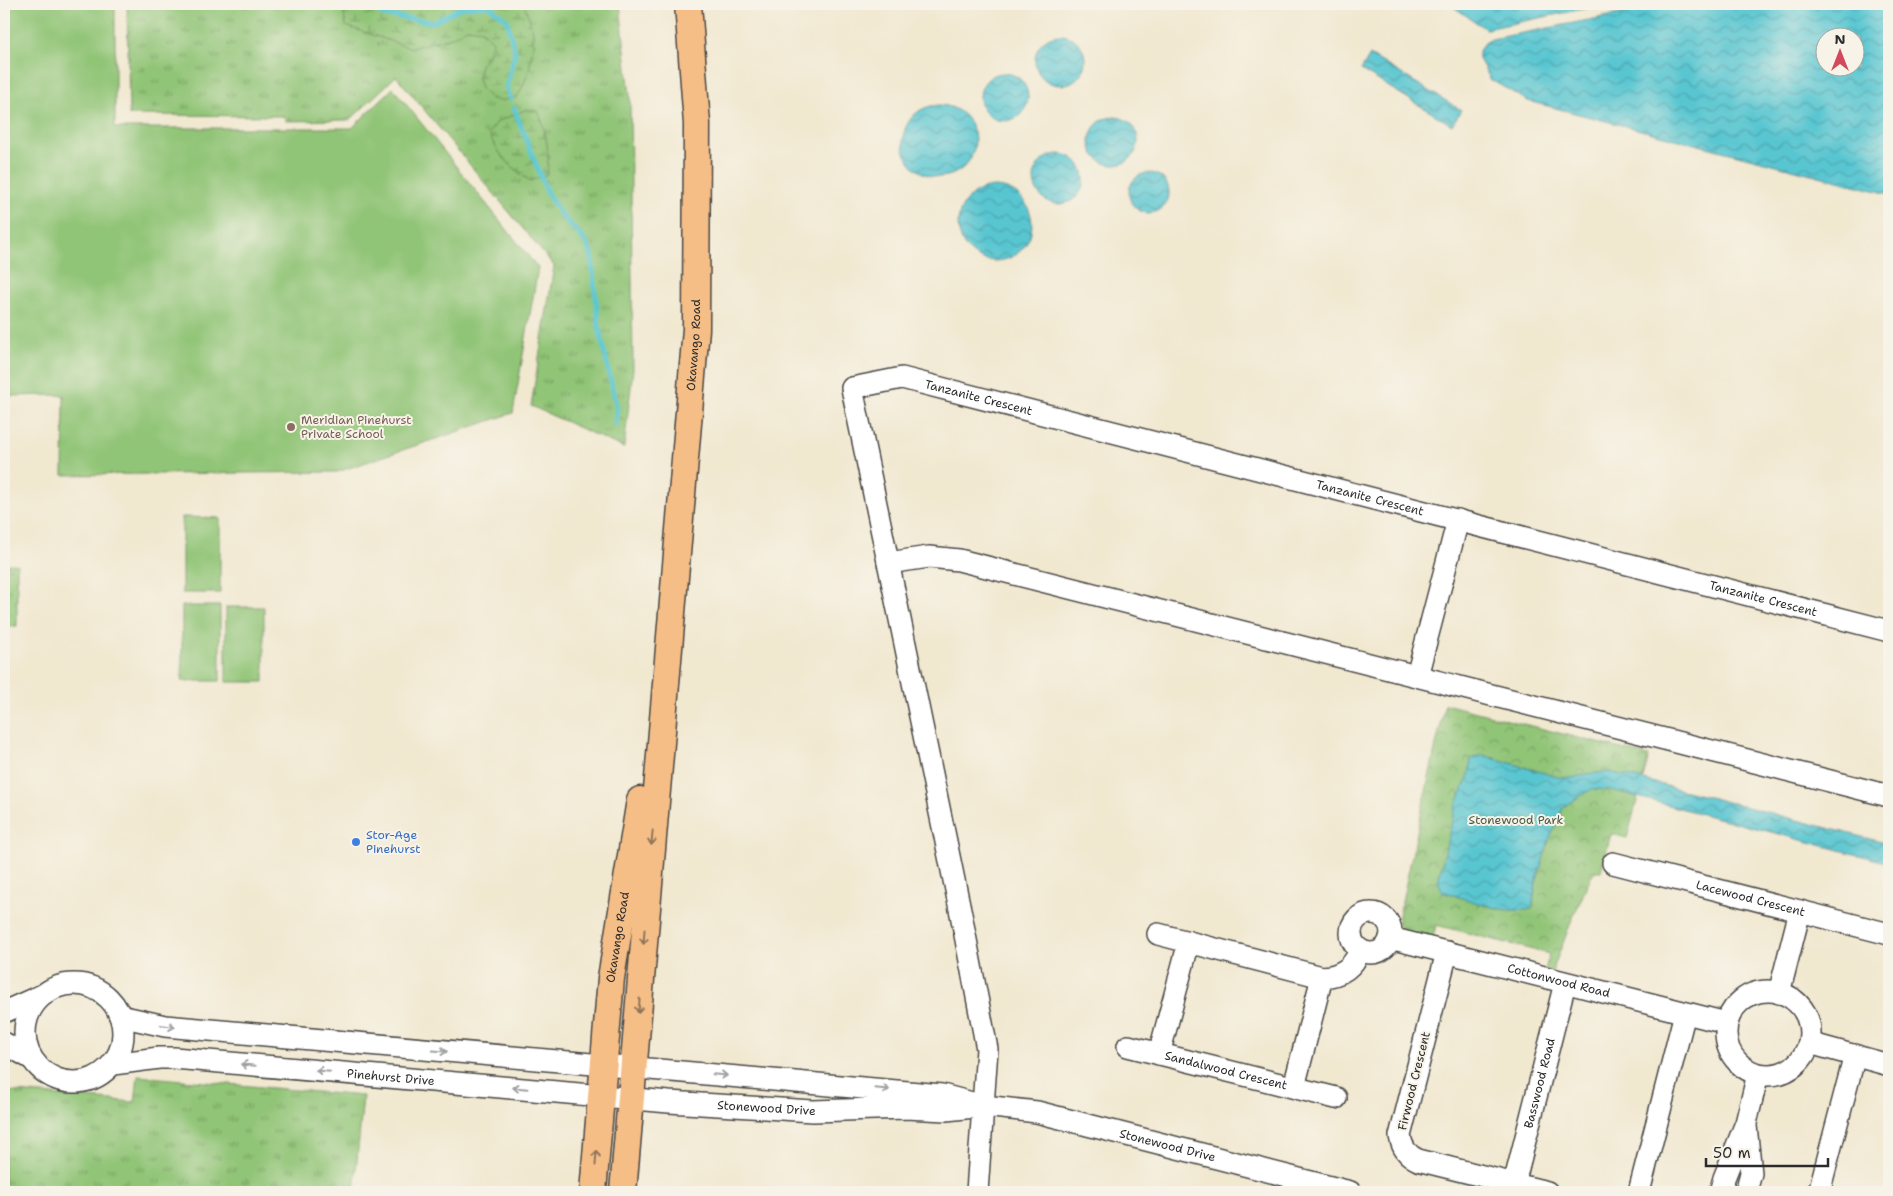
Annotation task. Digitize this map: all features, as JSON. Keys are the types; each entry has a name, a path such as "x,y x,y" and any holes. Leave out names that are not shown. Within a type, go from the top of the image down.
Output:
{"main road":[{"name":"Okavango Road","path":"623,1192 696,329 697,124 688,4"},
{"name":"Okavango Road","path":"594,1192 611,978 642,785 665,685"}],"street":[{"name":"Tanzanite Crescent","path":"888,563 852,388 902,378 1889,631"},
{"path":"1417,676 1458,520"},
{"path":"977,1192 987,1049 888,563 930,557 959,560 1889,796"},
{"name":"Lacewood Crescent","path":"1613,864 1889,934"},
{"path":"1779,993 1800,911"},
{"path":"1367,913 1380,916 1389,925 1390,938 1387,945 1374,952 1360,950 1352,939 1352,926 1361,916 1367,913"},
{"path":"1158,934 1322,976 1331,976 1346,970 1356,959 1360,950"},
{"name":"Cottonwood Road","path":"1390,938 1726,1024"},
{"name":"Sandalwood Crescent","path":"1159,1054 1189,942"},
{"name":"Firwood Crescent","path":"1447,952 1400,1136 1401,1143 1407,1154 1418,1160 1547,1192"},
{"name":"Sandalwood Crescent","path":"1294,1087 1322,976"},
{"name":"Basswood Road","path":"1514,1184 1565,983"},
{"path":"4,1012 41,996 55,987 70,984 86,985 101,992 113,1002 120,1016 124,1032 121,1049 113,1064 102,1074 87,1081 71,1082 56,1079 42,1071 32,1059 25,1043 25,1026 30,1009 41,996"},
{"path":"1768,991 1779,993 1797,1004 1804,1012 1809,1027 1809,1043 1805,1054 1790,1069 1780,1074 1769,1076 1758,1074 1748,1070 1732,1055 1726,1040 1726,1024 1734,1009 1746,997 1768,991"},
{"path":"1639,1192 1686,1013"},
{"path":"120,1016 165,1026 634,1068"},
{"path":"4,1043 32,1059"},
{"path":"1809,1043 1889,1065"},
{"name":"Sandalwood Crescent","path":"1128,1046 1336,1098"},
{"path":"1820,1192 1855,1055"},
{"name":"Pinehurst Drive","path":"113,1064 174,1058 669,1102"},
{"name":"Stonewood Drive","path":"634,1068 942,1095 984,1106 1037,1112 1350,1192"},
{"path":"1720,1192 1746,1123 1758,1074"},
{"name":"Stonewood Drive","path":"669,1102 813,1111 906,1108 946,1110 984,1106"},
{"path":"1746,1123 1751,1173 1746,1192"}],"green space":[{"path":"4,4 115,4 115,128 352,128 393,88 538,268 513,413 337,472 63,475 64,395 4,396"},
{"path":"127,4 620,4 630,96 633,369 624,448 531,406 554,266 396,76 350,120 286,121 283,116 129,115"},
{"path":"342,4 524,4 532,26 533,42 530,67 521,90 517,97 499,101 490,98 481,89 478,78 480,65 487,57 493,41 482,30 467,28 452,37 411,48 346,26"},
{"path":"527,109 538,111 548,150 547,174 530,181 511,166 496,148 489,133 497,122"},
{"path":"182,517 220,518 220,593 182,593"},
{"path":"4,564 17,564 17,626 4,626"},
{"path":"182,606 220,606 220,681 182,681"},
{"path":"226,607 264,607 264,682 226,682"},
{"name":"Stonewood Park","path":"1445,704 1649,756 1627,838 1611,834 1601,871 1596,871 1592,875 1552,972 1545,970 1549,954 1436,925 1432,942 1406,935 1397,924"},
{"path":"4,1058 8,1060 5,1091 135,1102 138,1076 363,1096 354,1192 4,1192"}],"water":[{"path":"1449,4 1607,4 1486,29"},
{"path":"1670,4 1889,4 1889,194 1528,101 1491,80 1479,59 1479,51 1483,44 1492,39"},
{"path":"1060,35 1069,37 1080,46 1085,60 1083,69 1074,80 1060,85 1051,83 1040,74 1035,60 1037,51 1046,40"},
{"path":"1370,55 1461,110 1452,125 1361,70"},
{"path":"999,73 1009,73 1021,80 1028,92 1028,102 1021,114 1009,121 999,121 991,117 984,110 980,102 980,92 984,84 991,77"},
{"path":"946,105 965,115 973,127 975,141 973,155 965,167 953,175 932,177 913,167 905,155 903,134 913,115 925,107"},
{"path":"1114,117 1123,119 1131,124 1136,132 1138,141 1136,150 1131,158 1123,163 1114,165 1105,163 1097,158 1092,150 1090,141 1092,132 1097,124 1105,119"},
{"path":"1059,154 1068,156 1079,165 1084,179 1082,188 1073,199 1059,204 1050,202 1039,193 1034,179 1036,170 1045,159"},
{"path":"1145,173 1153,173 1160,176 1166,182 1169,193 1166,204 1160,210 1153,213 1145,213 1138,210 1132,204 1129,197 1129,189 1132,182 1138,176"},
{"path":"988,187 1002,187 1016,193 1026,203 1032,217 1032,231 1026,245 1016,255 1002,261 988,261 974,255 964,245 958,231 958,217 964,203 974,193"},
{"path":"1483,755 1558,777 1572,778 1586,774 1607,772 1628,776 1889,844 1889,863 1611,790 1592,789 1563,807 1548,843 1536,883 1532,909 1509,910 1487,906 1443,892 1438,882 1455,808 1469,775 1471,759"}],"waterway":[{"path":"368,4 383,15 434,22 462,7 488,5 507,20 515,53 506,87 511,99"},
{"path":"514,108 548,195 561,215 583,238 591,253 599,328 617,409 615,424"}],"place":[{"name":"Meridian Pinehurst Private School","path":"291,427"},
{"name":"Stor-Age Pinehurst","path":"356,842"}]}
